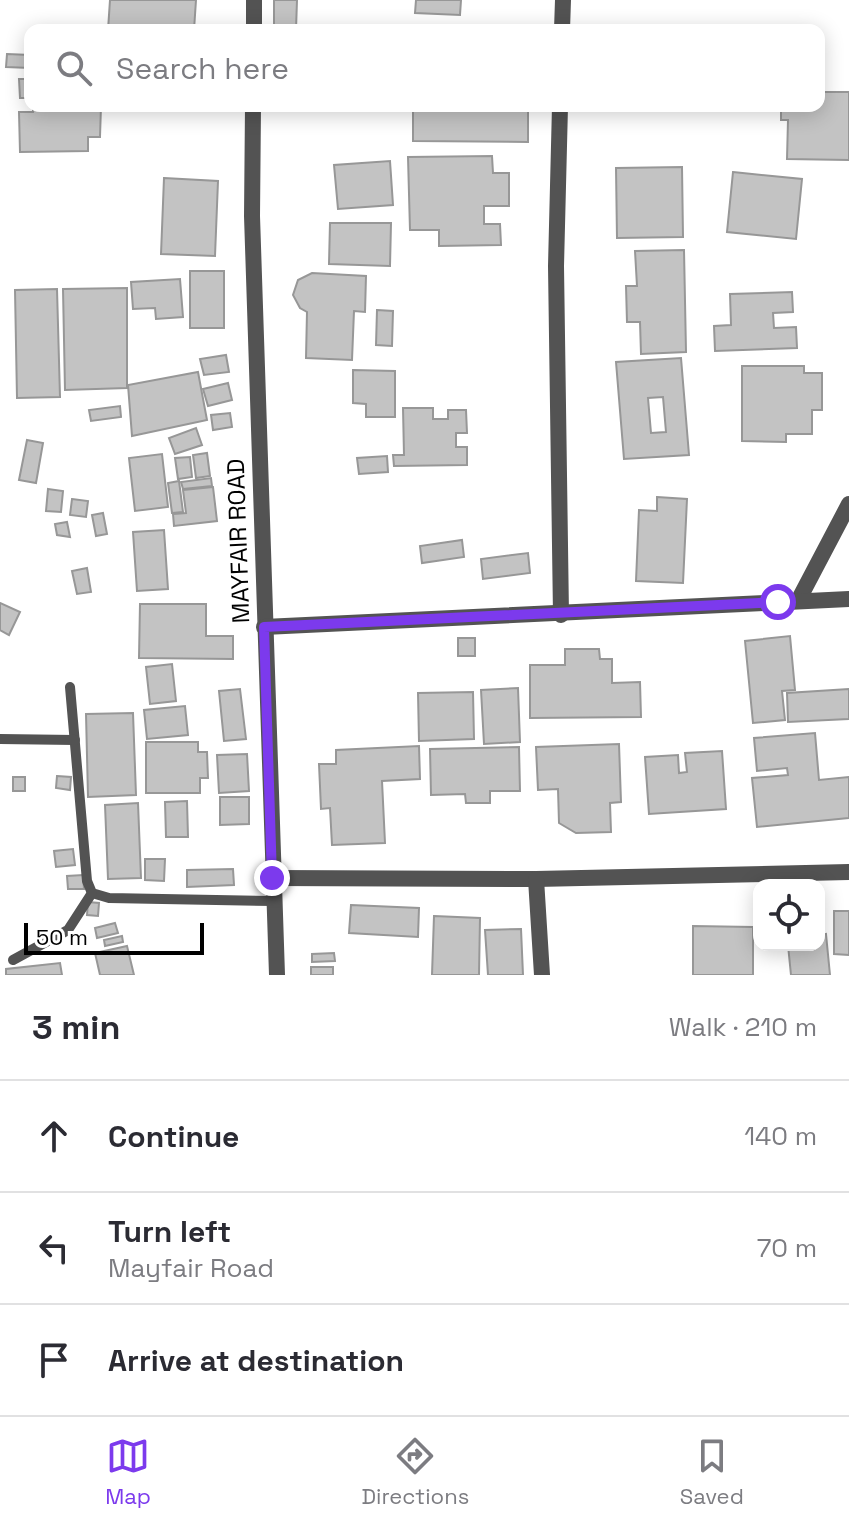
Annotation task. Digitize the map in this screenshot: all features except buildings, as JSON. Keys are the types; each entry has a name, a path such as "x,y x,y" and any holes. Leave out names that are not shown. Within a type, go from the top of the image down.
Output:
{"street":[{"path":"254,0 254,24"},
{"path":"562,24 563,0"},
{"name":"MAYFAIR ROAD","path":"253,112 252,216 277,975"},
{"path":"560,112 556,266 561,615"},
{"path":"798,601 849,504"},
{"path":"264,627 849,599"},
{"path":"272,878 536,879 849,872"},
{"path":"536,879 542,975"}],"lane":[{"path":"70,687 87,881 92,893"},
{"path":"0,739 75,740"},
{"path":"92,893 109,898 274,901"},
{"path":"13,960 68,930 92,893"}],"route":[{"path":"272,878 264,627 561,615 778,602"}]}
